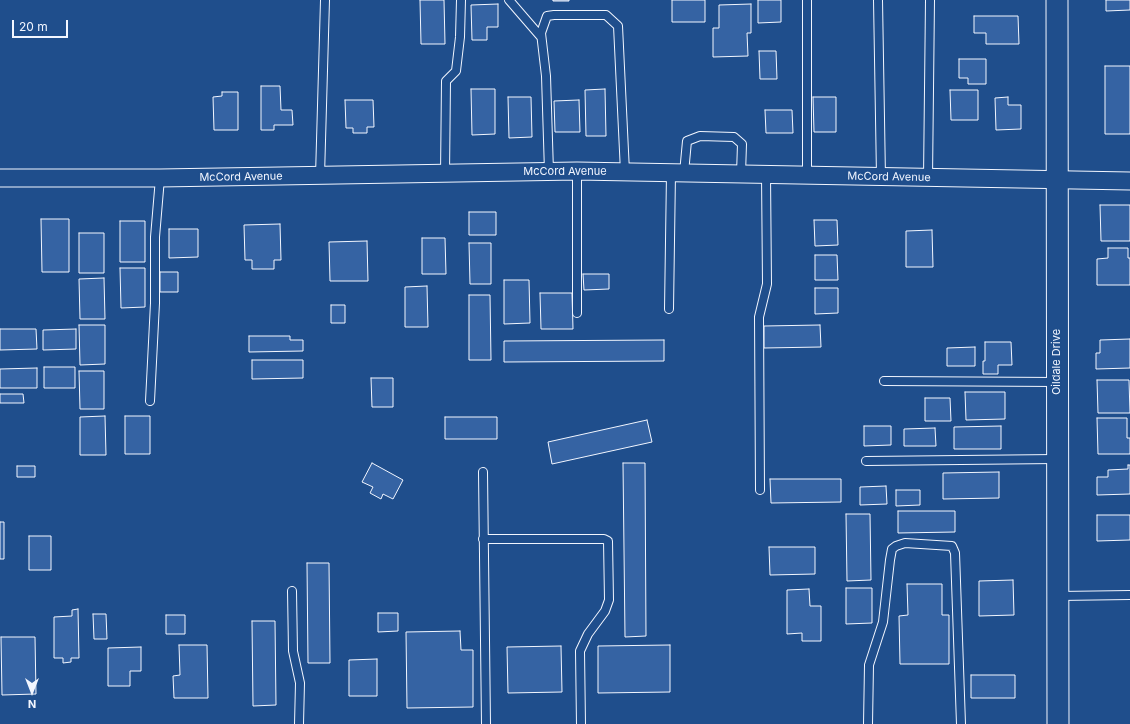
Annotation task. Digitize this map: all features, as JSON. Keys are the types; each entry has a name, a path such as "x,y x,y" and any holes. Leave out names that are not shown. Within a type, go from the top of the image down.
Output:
{"street":[{"name":"Oildale Drive","path":"1057,0 1056,180 1058,724"},
{"name":"McCord Avenue","path":"0,178 160,178 577,171 1130,181"}],"lane":[{"path":"320,176 325,0"},
{"path":"445,174 446,81 456,71 460,37 461,0"},
{"path":"509,0 541,38"},
{"path":"807,0 807,176"},
{"path":"878,0 881,177"},
{"path":"928,178 930,0"},
{"path":"549,172 546,76 541,33 547,16 554,15 606,15 618,26 625,172"},
{"path":"669,308 678,173 687,141 700,136 734,137 742,144 741,174"},
{"path":"577,171 577,312"},
{"path":"760,490 759,317 767,284 766,174"},
{"path":"150,401 155,303 155,237 160,178"},
{"path":"884,381 1057,382"},
{"path":"866,461 1057,459"},
{"path":"483,472 486,724"},
{"path":"483,539 604,539 608,541 610,549 609,600 605,611 588,634 580,651 581,724"},
{"path":"868,724 869,665 883,622 892,549 906,543 952,546 955,553 961,724"},
{"path":"292,591 293,651 300,683 299,724"},
{"path":"1058,596 1130,595"}],"building":[{"path":"420,0 444,0 445,44 421,44"},
{"path":"569,0 569,1 553,1"},
{"path":"672,0 705,0 705,22 672,22"},
{"path":"758,0 781,0 781,22 758,23"},
{"path":"1106,0 1130,0 1130,10 1106,11"},
{"path":"498,4 498,27 487,27 487,40 472,40 471,5"},
{"path":"751,4 751,33 747,33 748,56 713,57 713,28 719,28 719,5"},
{"path":"974,16 1018,16 1019,44 986,44 986,33 974,33"},
{"path":"759,51 776,51 777,79 760,79"},
{"path":"959,59 986,59 986,84 968,84 968,78 959,78"},
{"path":"1105,66 1130,66 1130,134 1105,134"},
{"path":"261,86 280,86 281,110 292,110 293,125 274,125 274,130 261,130"},
{"path":"471,89 495,89 495,134 472,135"},
{"path":"605,89 606,136 586,136 585,90"},
{"path":"950,90 978,90 978,120 951,120"},
{"path":"222,92 238,92 238,130 214,130 213,97 222,96"},
{"path":"508,97 531,97 532,137 509,138"},
{"path":"813,97 836,97 836,132 814,132"},
{"path":"1008,97 1008,105 1021,105 1021,129 996,130 995,98"},
{"path":"345,100 373,100 374,127 367,127 367,133 353,133 353,128 346,128"},
{"path":"579,100 580,132 555,132 554,101"},
{"path":"765,110 792,110 793,133 766,133"},
{"path":"1100,205 1130,205 1130,241 1101,241"},
{"path":"469,212 496,212 496,235 469,235"},
{"path":"41,219 69,219 69,272 42,272"},
{"path":"814,220 837,220 838,245 815,246"},
{"path":"120,221 145,221 145,262 120,262"},
{"path":"280,224 281,260 274,260 274,269 252,269 252,260 245,260 244,225"},
{"path":"169,229 198,229 198,257 169,258"},
{"path":"932,230 933,267 906,267 906,231"},
{"path":"79,233 104,233 104,273 79,273"},
{"path":"422,238 445,238 446,274 422,274"},
{"path":"367,241 368,281 330,281 329,242"},
{"path":"469,243 491,243 491,284 470,284"},
{"path":"1108,248 1128,248 1128,258 1130,258 1130,285 1097,285 1097,259 1108,258"},
{"path":"815,255 837,255 838,280 815,280"},
{"path":"120,268 145,268 145,307 121,308"},
{"path":"160,272 178,272 178,292 160,292"},
{"path":"583,274 609,274 609,289 584,290"},
{"path":"104,278 105,319 80,319 79,279"},
{"path":"504,280 529,280 530,323 504,324"},
{"path":"427,286 428,327 405,327 405,287"},
{"path":"815,288 838,288 838,313 815,314"},
{"path":"540,293 572,293 573,329 541,329"},
{"path":"469,295 490,295 491,360 469,360"},
{"path":"331,305 345,305 345,323 331,323"},
{"path":"79,325 105,325 105,364 80,365"},
{"path":"820,325 821,347 764,348 764,326"},
{"path":"0,329 36,329 37,349 0,350"},
{"path":"76,329 76,349 43,350 43,330"},
{"path":"249,336 290,336 290,340 303,340 303,351 249,352"},
{"path":"1130,339 1130,368 1096,369 1096,353 1100,353 1100,340"},
{"path":"664,340 664,361 504,362 504,341"},
{"path":"985,342 1011,342 1012,365 998,365 998,374 983,374"},
{"path":"975,347 975,366 947,366 947,348"},
{"path":"252,360 303,360 303,378 252,379"},
{"path":"44,367 75,367 75,388 44,388"},
{"path":"37,368 37,388 0,388 0,369"},
{"path":"79,371 104,371 104,409 80,409"},
{"path":"371,378 393,378 393,407 372,407"},
{"path":"1097,380 1129,380 1130,413 1098,413"},
{"path":"965,392 1005,392 1005,419 966,420"},
{"path":"0,394 23,394 24,403 0,403"},
{"path":"925,398 950,398 951,421 925,421"},
{"path":"105,416 106,455 80,455 80,417"},
{"path":"125,416 150,416 150,454 125,454"},
{"path":"445,417 497,417 497,439 445,439"},
{"path":"1097,418 1127,418 1127,438 1130,438 1130,454 1098,454"},
{"path":"647,420 652,442 552,464 548,442"},
{"path":"864,426 891,426 891,445 864,446"},
{"path":"1001,426 1001,449 954,449 954,427"},
{"path":"935,428 936,446 904,446 904,429"},
{"path":"372,463 403,480 393,499 383,494 381,499 370,493 373,487 362,482"},
{"path":"623,463 645,463 646,636 625,637"},
{"path":"1128,465 1130,465 1130,494 1097,495 1097,477 1108,477 1108,470 1128,469"},
{"path":"17,466 35,466 35,477 17,477"},
{"path":"999,472 999,498 943,499 943,473"},
{"path":"770,479 841,479 841,502 771,503"},
{"path":"886,486 887,504 860,505 860,487"},
{"path":"896,490 920,490 920,505 896,506"},
{"path":"898,511 955,511 955,532 898,533"},
{"path":"846,514 870,514 871,580 847,581"},
{"path":"1097,515 1130,515 1130,540 1097,541"},
{"path":"0,522 4,522 4,559 0,559"},
{"path":"29,536 51,536 51,570 29,570"},
{"path":"769,547 815,547 815,574 770,575"},
{"path":"307,563 329,563 330,663 308,663"},
{"path":"1013,580 1014,615 979,616 979,581"},
{"path":"907,584 942,584 942,615 949,615 949,664 900,664 899,616 908,615"},
{"path":"846,588 872,588 872,623 846,624"},
{"path":"809,589 810,606 821,606 821,641 802,641 802,633 787,634 787,590"},
{"path":"78,609 79,658 71,658 71,662 63,663 63,658 54,658 54,617 72,616 72,610"},
{"path":"378,613 398,613 398,631 378,632"},
{"path":"93,614 106,614 107,639 94,639"},
{"path":"166,615 185,615 185,634 166,634"},
{"path":"252,621 275,621 276,705 253,706"},
{"path":"460,631 461,650 473,650 473,707 407,708 406,632"},
{"path":"1,637 35,637 36,694 2,695"},
{"path":"179,645 207,645 208,698 174,698 173,676 180,675"},
{"path":"670,645 670,692 598,693 598,646"},
{"path":"561,646 562,692 508,693 507,647"},
{"path":"141,647 141,671 130,671 130,686 108,686 108,648"},
{"path":"377,659 377,696 349,696 349,660"},
{"path":"971,675 1015,675 1015,698 971,698"}]}
